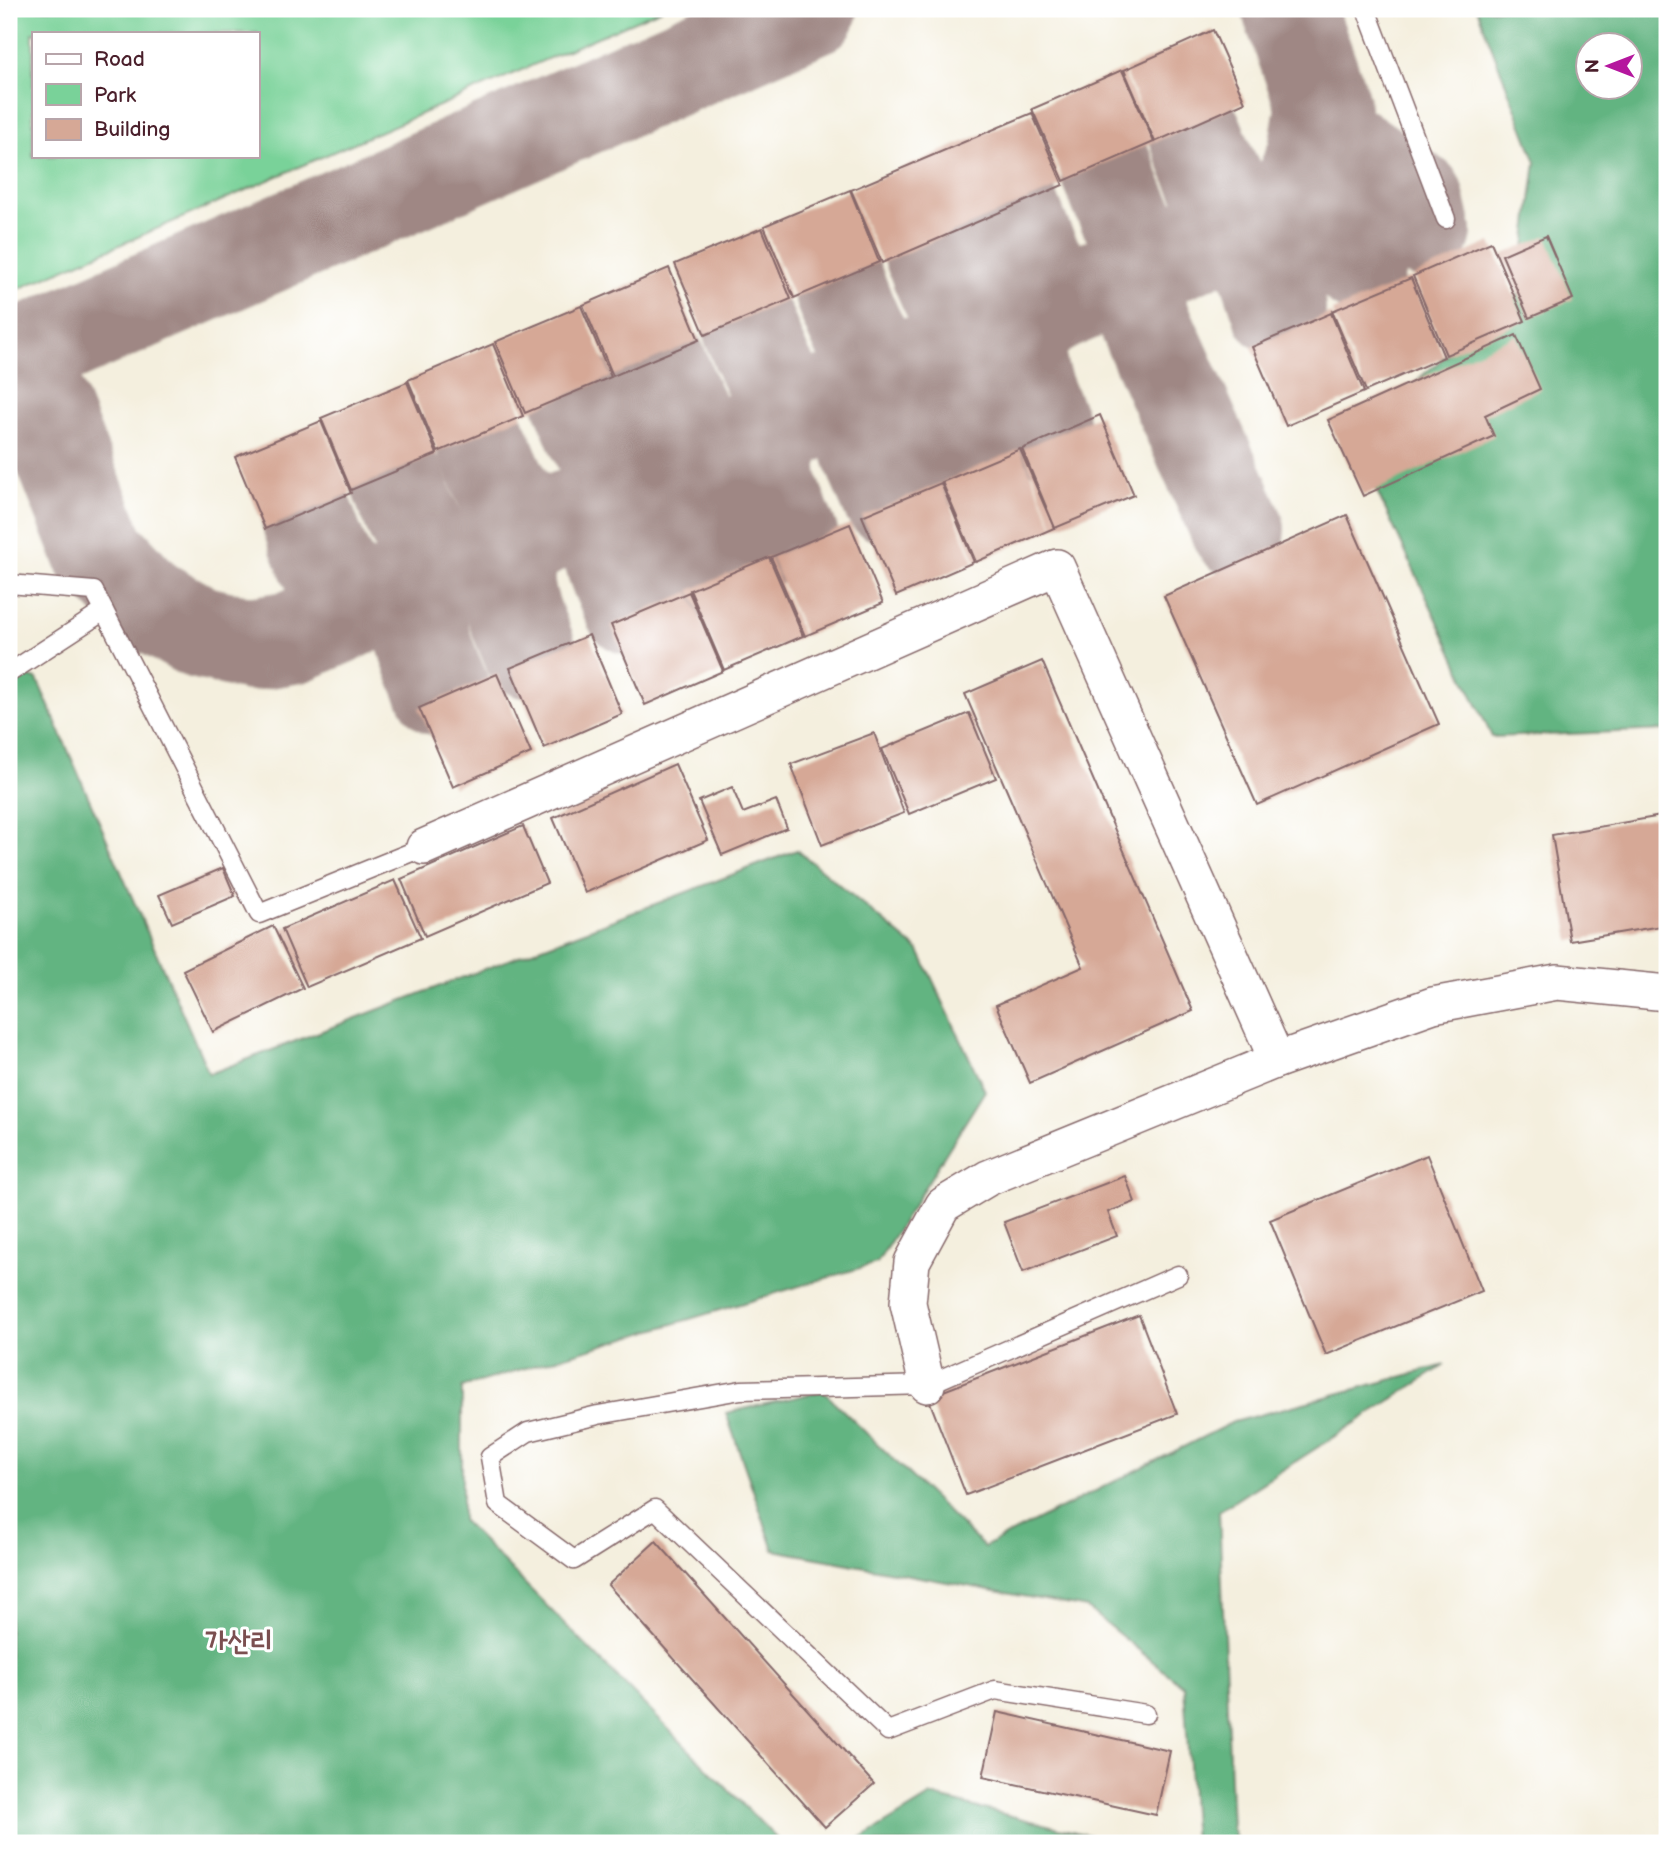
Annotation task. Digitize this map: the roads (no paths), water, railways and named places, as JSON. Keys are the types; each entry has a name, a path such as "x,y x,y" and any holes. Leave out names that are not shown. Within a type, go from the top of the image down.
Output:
{"street":[{"path":"424,847 1057,567 1277,1060"},
{"path":"927,1385 908,1303 912,1262 943,1205 988,1178 1277,1060 1433,1005 1557,982 1667,993"}],"lane":[{"path":"1366,9 1446,219"},
{"path":"9,584 94,591 259,914 424,847"},
{"path":"9,673 104,611"},
{"path":"1146,1714 995,1690 888,1731 655,1509 574,1560 498,1504 490,1457 528,1432 598,1415 741,1390 927,1385 1178,1275"}],"district":[{"name":"가산리","path":"239,1640"}]}
